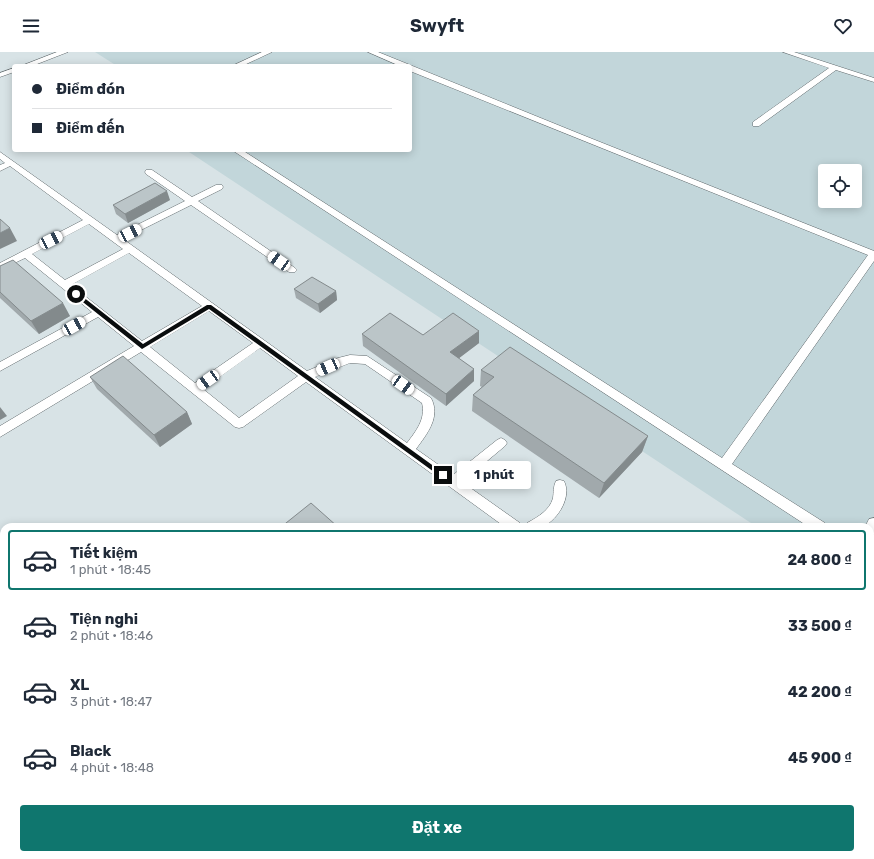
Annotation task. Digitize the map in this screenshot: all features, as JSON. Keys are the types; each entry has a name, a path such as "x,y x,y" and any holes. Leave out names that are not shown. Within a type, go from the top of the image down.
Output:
{"lane":[{"path":"31,64 64,52"},
{"path":"241,64 268,52"},
{"path":"372,52 401,64"},
{"path":"787,52 874,80"},
{"path":"756,124 835,68"},
{"path":"412,69 874,254 724,465"},
{"path":"0,75 12,71"},
{"path":"239,152 814,523"},
{"path":"0,155 509,523"},
{"path":"0,168 11,163"},
{"path":"149,172 292,270"},
{"path":"117,239 219,187"},
{"path":"0,267 90,220"},
{"path":"64,284 130,249"},
{"path":"25,253 239,424 306,376 338,362 350,359 367,360 427,402 430,408 430,419 409,450"},
{"path":"0,432 209,306"},
{"path":"0,367 99,312"},
{"path":"195,389 260,343"},
{"path":"453,482 501,443"},
{"path":"538,523 554,511 560,498 560,485"}],"shaded area":[{"path":"95,52 874,52 874,523 751,523 189,152 412,152 412,64 114,64"}],"building":[{"path":"155,183 167,191 125,214 113,205"},
{"path":"0,219 10,228 0,233"},
{"path":"13,260 63,303 31,321 0,292 0,266"},
{"path":"312,277 336,291 318,304 294,289"},
{"path":"390,313 423,335 453,313 479,331 450,352 474,369 446,394 362,334"},
{"path":"510,347 648,436 604,483 473,395 494,377 481,370"},
{"path":"123,356 187,412 154,435 90,377"},
{"path":"311,503 334,523 286,523"}],"route":[{"path":"76,294 142,347 209,306 443,475"}]}
